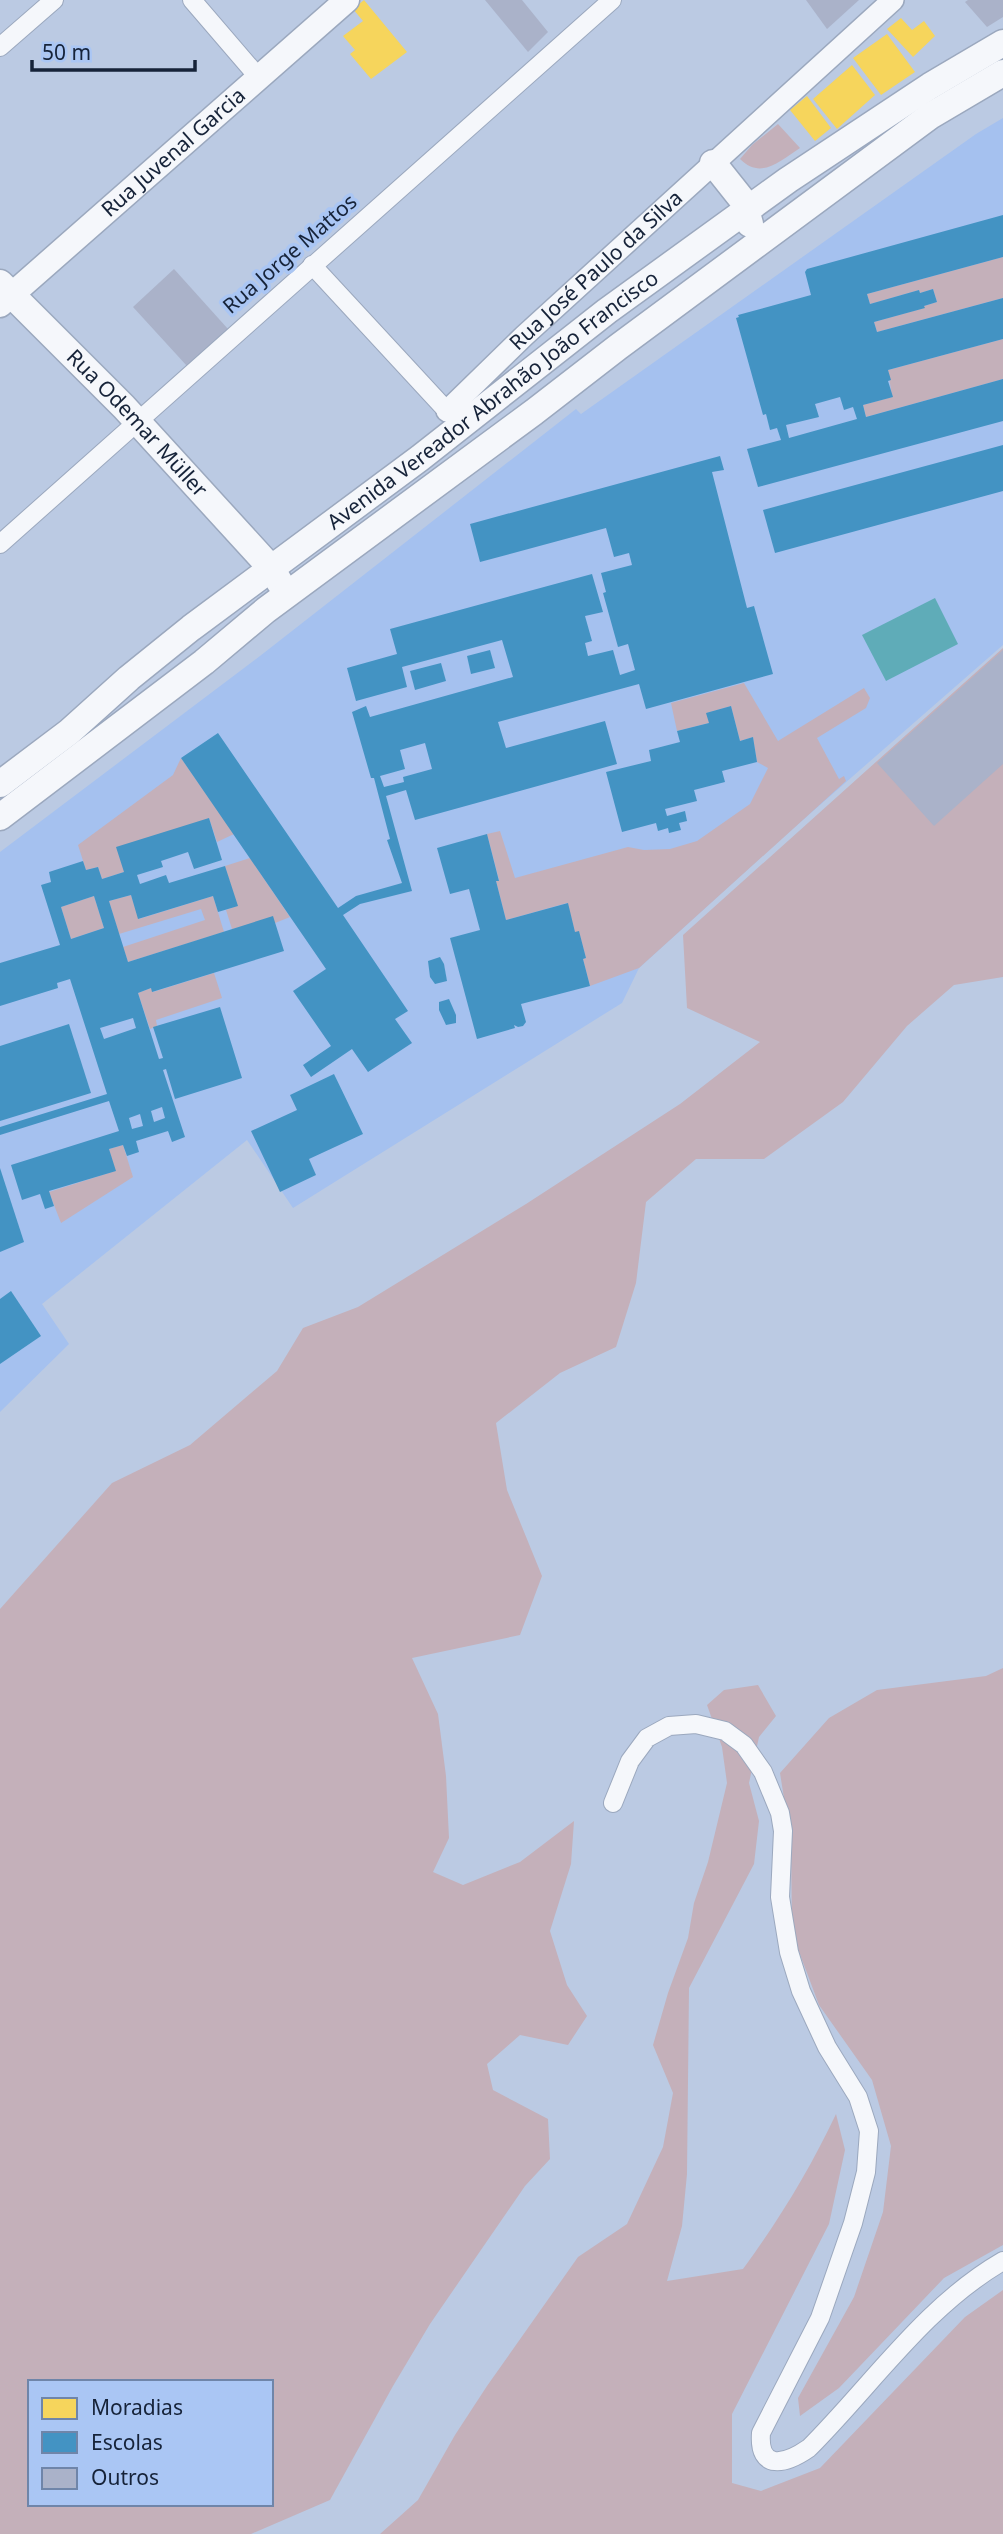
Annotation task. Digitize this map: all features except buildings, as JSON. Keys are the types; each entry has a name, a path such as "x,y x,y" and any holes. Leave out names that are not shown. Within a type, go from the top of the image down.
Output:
{"main road":[{"name":"Rua Juvenal Garcia","path":"4,294 347,0"},
{"name":"Avenida Vereador Abrahão João Francisco","path":"0,784 69,732 129,678 191,628 420,458 541,361 746,209 930,86 1003,43"},
{"name":"Avenida Vereador Abrahão João Francisco","path":"0,817 204,662 266,610 930,116 1003,73"},
{"path":"713,163 744,202 751,226 750,250"},
{"name":"Rua Odemar Müller","path":"4,294 137,420 271,568 288,595"},
{"path":"420,458 447,411"}],"street":[{"path":"0,47 54,0"},
{"path":"192,0 259,78"},
{"name":"Rua Jorge Mattos","path":"0,544 612,0"},
{"name":"Rua José Paulo da Silva","path":"447,411 713,163 894,0"},
{"path":"312,265 447,411"},
{"path":"613,1803 630,1761 647,1738 669,1726 695,1724 725,1731 744,1745 763,1772 780,1813 783,1831 780,1897 789,1952 800,1991 827,2047 858,2097 869,2131 866,2172 846,2244 820,2318 761,2433 760,2445 764,2457 779,2461 796,2457 809,2448 930,2318 975,2280 1003,2261"}],"shaded area":[{"path":"1003,118 1003,645 781,839 639,968 622,1003 293,1208 247,1140 42,1304 69,1344 0,1412 0,852 260,656 576,409 581,414 976,134"},
{"path":"778,124 800,148 778,163 763,168 755,168 740,159 752,145"},
{"path":"1003,257 1003,298 877,332 874,322 937,302 933,289 920,293 919,290 870,304 867,294"},
{"path":"1003,339 1003,379 866,417 863,405 892,397 888,370"},
{"path":"935,598 958,644 886,681 862,635"},
{"path":"1003,648 1003,977 954,985 907,1026 843,1102 764,1159 696,1159 646,1202 636,1283 616,1347 560,1373 496,1423 507,1490 542,1576 520,1635 412,1658 438,1714 446,1776 449,1838 433,1872 463,1885 520,1862 574,1821 571,1864 550,1931 567,1985 587,2016 568,2045 520,2035 487,2064 493,2090 548,2119 550,2159 525,2186 430,2324 330,2500 251,2534 0,2534 0,1609 112,1483 190,1445 277,1371 303,1328 358,1307 526,1204 680,1104 760,1042 687,1008 683,935"},
{"path":"744,683 778,741 864,688 870,698 866,708 817,738 839,779 844,776 846,781 639,968 590,986 579,932 575,932 567,903 506,920 487,834 500,831 515,878 628,847 644,850 670,849 697,841 750,804 768,768 757,762 753,737 740,741 731,706 707,713 709,723 677,731 671,703"},
{"path":"181,758 234,834 217,842 209,818 124,872 102,879 98,867 86,870 78,845 173,775"},
{"path":"250,858 290,917 275,923 232,929 226,910 237,906 225,866"},
{"path":"131,895 139,919 213,896 224,932 128,962 123,947 205,920 201,909 119,934 109,901"},
{"path":"94,896 104,928 71,939 61,907"},
{"path":"214,973 222,998 156,1020 157,1026 150,1029 138,993 151,988 153,992"},
{"path":"123,1145 133,1177 61,1223 49,1192 115,1171 109,1149"},
{"path":"1003,1668 1003,2245 944,2278 839,2388 800,2416 798,2398 854,2297 883,2212 891,2146 872,2080 819,2005 792,1933 791,1842 780,1773 829,1718 877,1690 986,1676"},
{"path":"758,1685 776,1716 759,1737 749,1783 759,1821 754,1864 689,1988 687,2174 682,2226 667,2281 743,2269 793,2194 836,2114 845,2150 829,2224 732,2414 732,2483 761,2491 820,2468 965,2317 1003,2290 1003,2534 380,2534 418,2500 487,2386 578,2257 627,2224 663,2147 673,2093 653,2045 688,1938 694,1903 708,1862 727,1783 722,1747 707,1705 724,1690"}]}
